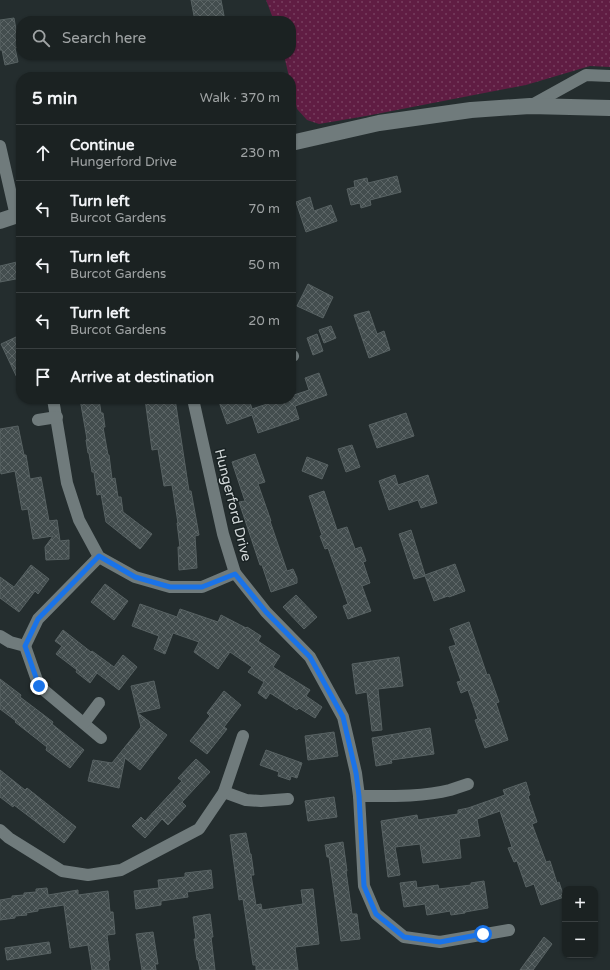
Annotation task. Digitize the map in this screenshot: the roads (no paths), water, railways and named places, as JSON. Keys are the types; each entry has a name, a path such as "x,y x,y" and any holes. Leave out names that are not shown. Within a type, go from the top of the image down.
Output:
{"main road":[{"path":"296,142 379,123 471,110 530,106 610,108"},
{"path":"0,221 16,216"}],"street":[{"path":"530,106 586,74 610,76"},
{"path":"0,146 16,204"},
{"path":"55,404 67,483 79,520 99,556 135,577 170,587 202,587 235,574"},
{"name":"Hungerford Drive","path":"194,404 223,534 235,574 266,612 310,657 343,717 356,773 359,796 364,886 376,914 404,937 440,942 509,930"},
{"path":"38,420 57,417"},
{"path":"99,556 38,619 25,646 39,686 101,738"},
{"path":"0,636 10,642 25,646"},
{"path":"84,723 99,703"},
{"path":"0,830 9,838 62,871 88,875 122,870 199,829 224,792 243,736"},
{"path":"359,796 392,796 430,793 449,790 468,784"},
{"path":"224,792 246,800 261,801 288,799"}]}
